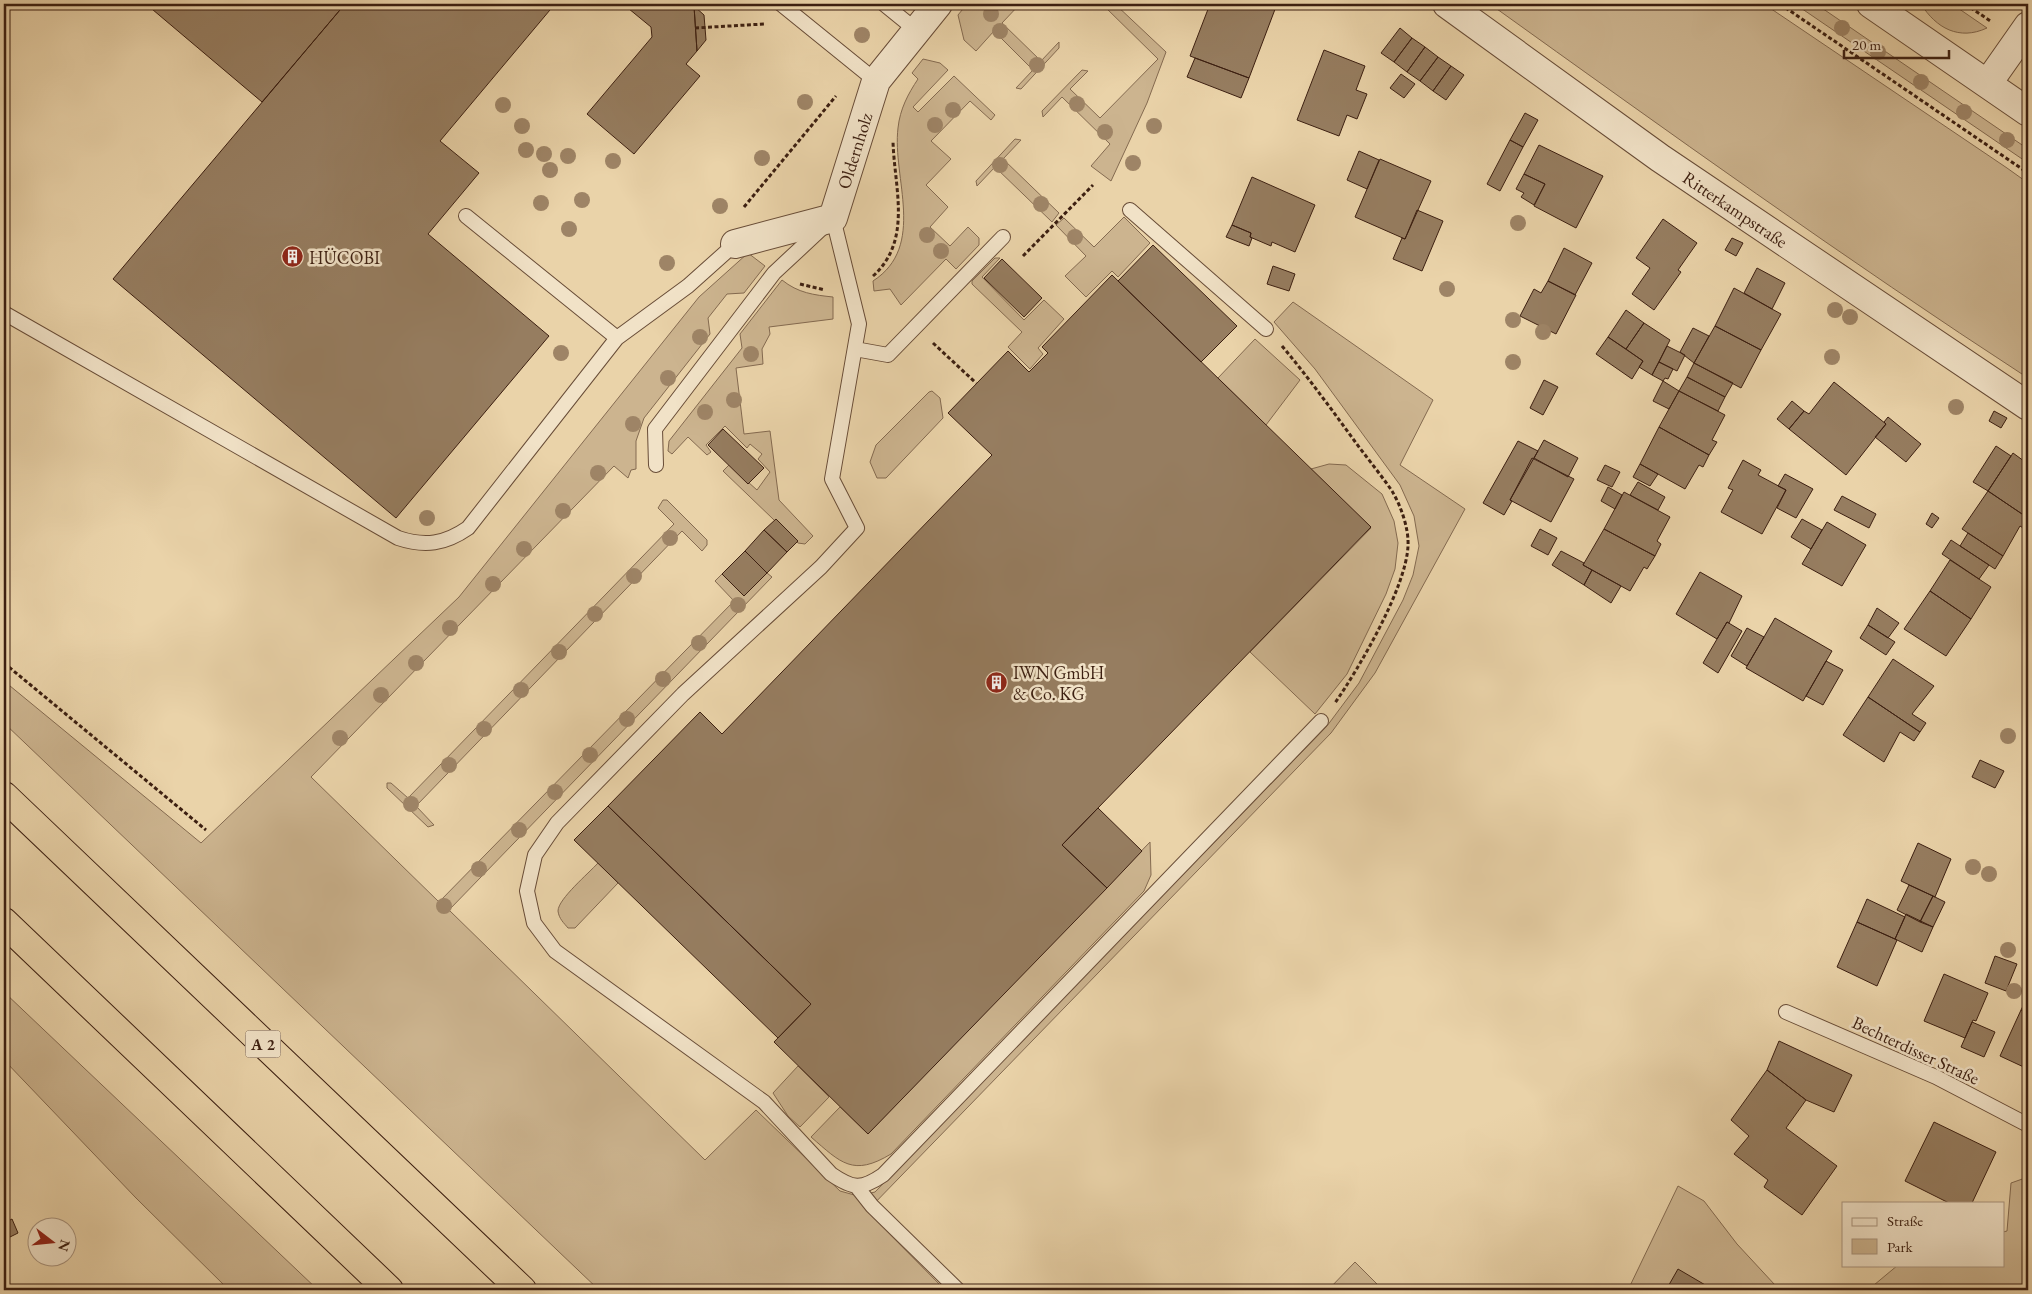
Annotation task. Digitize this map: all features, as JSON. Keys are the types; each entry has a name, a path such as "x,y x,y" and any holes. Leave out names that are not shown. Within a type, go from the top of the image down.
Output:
{"highway":[{"name":"A 2","path":"4,796 522,1290"},
{"path":"4,922 389,1290"}],"street":[{"name":"Oldernholz","path":"833,218 876,81 938,4"},
{"name":"Ritterkampstraße","path":"1447,4 1660,158 2028,406"},
{"path":"1871,4 2028,112"},
{"path":"1988,83 2028,26"},
{"path":"735,244 833,218"}],"lane":[{"path":"781,4 876,81"},
{"path":"884,4 916,30"},
{"path":"1130,210 1266,329"},
{"path":"466,216 617,338"},
{"path":"656,465 655,429 774,273 833,218 859,324 832,479 857,528 821,567 683,694 557,823 536,855 527,891 534,923 555,951 764,1102 831,1174 844,1183 857,1187 871,1183 883,1175 1322,721"},
{"path":"855,349 888,355 1003,237"},
{"path":"4,313 398,538 416,544 434,544 453,538 468,528 617,338 688,286 735,244"},
{"name":"Bechterdisser Straße","path":"1786,1012 1936,1077 2028,1125"},
{"path":"857,1187 872,1206 958,1290"}],"path":[{"path":"1780,4 2028,173"},
{"path":"695,28 802,21"},
{"path":"1023,256 1093,185"},
{"path":"916,327 976,383"},
{"path":"1266,329 1306,375 1392,493 1404,518 1408,545 1403,572 1394,596 1352,678 1322,721"},
{"path":"4,663 206,830"}],"green space":[{"path":"967,4 1020,4 1002,23 1041,61 1059,42 1059,48 1021,89 1016,88 1033,70 994,31 976,51 964,40 958,15"},
{"path":"1102,4 1115,4 1166,52 1147,103 1111,181 1091,166 1110,144 1062,97 1043,117 1042,111 1082,70 1088,71 1070,89 1100,118 1158,59"},
{"path":"1490,4 1764,4 2007,168 2028,183 2028,378 1824,241"},
{"path":"1795,4 1816,4 2028,149 2028,163"},
{"path":"1921,4 1952,4 1987,28 1967,33 1949,30 1934,20"},
{"path":"923,59 940,63 948,70 913,107 918,112 954,76 995,115 991,120 970,101 931,141 951,159 926,185 948,207 930,227 950,246 968,227 979,238 979,245 956,269 946,259 901,305 890,289 874,291 873,281 889,266 899,249 903,230 904,210 897,147 898,128 905,102 918,79 912,73"},
{"path":"1015,139 1021,140 1003,159 1059,213 1052,222 995,167 977,186 976,181"},
{"path":"1124,217 1150,243 1118,277 1112,271 1086,297 1065,276 1086,256 1056,225 1064,218 1094,247"},
{"path":"748,253 765,266 744,293 727,294 708,318 710,334 644,418 636,441 636,469 631,470 628,478 614,466 311,777 439,902 734,601 715,581 722,574 744,596 767,573 772,577 449,910 705,1160 756,1110 840,1191 858,1196 875,1192 1327,726 1359,683 1403,600 1413,575 1419,546 1414,516 1400,485 1315,369 1274,322 1293,302 1433,400 1400,465 1465,509 1375,673 1331,733 867,1211 945,1290 599,1290 4,723 4,681 201,843 459,597 699,297"},
{"path":"995,258 1000,258 982,277 1024,320 1044,300 1064,319 1038,348 1043,354 1030,369 1008,347 1022,332 972,284 972,281"},
{"path":"782,280 800,291 833,297 833,319 769,327 770,334 762,349 763,364 736,368 744,434 770,431 779,500 813,536 805,544 798,543 723,471 729,465 757,490 770,472 758,459 762,454 750,444 747,448 725,426 706,445 711,452 707,455 688,437 672,454 668,451 669,441 742,348 740,334"},
{"path":"1255,339 1300,380 1266,425 1218,378"},
{"path":"932,391 940,398 943,418 886,478 877,478 870,462 876,445"},
{"path":"1329,464 1346,465 1382,494 1394,521 1398,543 1395,569 1386,594 1347,674 1315,714 1250,652 1371,528 1311,469"},
{"path":"663,500 667,500 707,540 707,545 702,551 682,531 416,806 434,825 428,827 387,788 387,783 391,783 408,798 674,524 658,508"},
{"path":"1150,842 1151,875 1144,891 891,1154 867,1165 857,1166 839,1160 811,1137 840,1107 868,1134"},
{"path":"598,863 618,883 575,928 568,928 559,916 559,906 568,893"},
{"path":"4,992 318,1290 229,1290 136,1198 4,1060"},
{"path":"798,1066 829,1097 800,1127 788,1116 773,1093"},
{"path":"2028,1177 2028,1273 2022,1290 1868,1290 1897,1266 2004,1266 2004,1232 2007,1231 2011,1183"},
{"path":"1678,1186 1704,1201 1737,1244 1775,1285 1784,1290 1628,1290"},
{"path":"1355,1262 1383,1290 1328,1290"}],"building":[{"path":"146,4 345,4 262,102"},
{"name":"HÜCOBI","path":"345,4 555,4 440,141 479,173 428,234 549,336 396,518 113,279"},
{"path":"623,4 691,4 694,6 697,51 686,64 700,76 634,154 587,114 652,37 651,27"},
{"path":"1210,4 1277,4 1249,78 1190,56"},
{"path":"694,6 704,15 706,40 697,51"},
{"path":"1400,28 1412,38 1394,62 1381,53"},
{"path":"1412,38 1425,47 1407,72 1394,62"},
{"path":"1425,47 1438,57 1420,81 1407,72"},
{"path":"1324,50 1365,66 1356,90 1367,94 1357,119 1347,115 1339,136 1297,120"},
{"path":"1438,57 1451,66 1433,91 1420,81"},
{"path":"1195,58 1249,78 1241,98 1187,77"},
{"path":"1451,66 1464,75 1446,100 1433,91"},
{"path":"1401,74 1415,84 1404,98 1390,88"},
{"path":"1525,113 1538,120 1523,147 1510,140"},
{"path":"1510,140 1523,147 1500,191 1487,184"},
{"path":"1539,145 1603,176 1576,228 1534,206 1545,184 1524,174"},
{"path":"1359,151 1379,160 1367,189 1347,180"},
{"path":"1380,159 1431,181 1405,239 1355,217"},
{"path":"1524,174 1545,184 1534,205 1521,197 1524,193 1516,189"},
{"path":"1252,177 1315,205 1295,252 1272,242 1271,246 1250,237 1251,233 1232,225"},
{"path":"1417,210 1443,221 1422,271 1393,259 1402,238 1405,239"},
{"path":"1663,219 1697,243 1678,270 1681,272 1654,310 1632,294 1650,268 1636,258"},
{"path":"1232,225 1251,233 1250,237 1252,238 1249,246 1226,237"},
{"path":"1732,238 1743,243 1736,256 1725,250"},
{"path":"1153,245 1237,326 1201,362 1118,281"},
{"path":"1564,248 1592,263 1575,295 1548,281"},
{"path":"1002,259 1042,298 1024,317 984,278"},
{"path":"1273,266 1295,274 1289,291 1267,284"},
{"path":"1757,268 1785,283 1772,309 1744,293"},
{"name":"IWN GmbH & Co. KG","path":"1112,275 1371,527 1062,845 1107,888 868,1134 774,1042 811,1004 608,806 700,712 722,734 992,455 948,413 1008,351 1029,372 1048,353 1042,347"},
{"path":"1548,281 1576,295 1556,334 1520,316 1534,289 1541,293"},
{"path":"1734,288 1781,314 1761,350 1715,326"},
{"path":"1626,310 1644,323 1626,349 1608,337"},
{"path":"1644,323 1670,340 1652,375 1639,367 1643,361 1626,349"},
{"path":"1715,326 1761,350 1741,388 1694,363"},
{"path":"1693,328 1709,336 1694,363 1680,352"},
{"path":"1608,337 1643,361 1632,379 1596,354"},
{"path":"1667,346 1685,355 1677,371 1659,362"},
{"path":"1659,362 1673,369 1668,379 1665,378 1663,381 1652,375"},
{"path":"1694,363 1733,383 1725,397 1687,377"},
{"path":"1687,377 1725,397 1718,411 1679,391"},
{"path":"1544,380 1558,387 1543,415 1530,408"},
{"path":"1663,381 1679,391 1669,409 1653,401"},
{"path":"1834,382 1886,424 1846,475 1789,429 1804,411 1809,414"},
{"path":"1679,391 1725,415 1712,440 1717,442 1709,455 1659,427"},
{"path":"1792,401 1804,411 1789,429 1777,419"},
{"path":"1994,411 2007,418 2001,428 1989,421"},
{"path":"1888,417 1921,444 1906,462 1875,437 1886,424 1884,422"},
{"path":"1659,427 1709,455 1703,467 1699,465 1685,489 1640,464"},
{"path":"723,429 764,468 748,484 708,445"},
{"path":"1544,440 1578,458 1568,477 1534,458"},
{"path":"1518,441 1538,451 1510,500 1512,501 1504,515 1483,503"},
{"path":"1996,446 2011,456 1988,491 1973,482"},
{"path":"2013,453 2028,464 2028,518 1988,491"},
{"path":"1532,458 1574,479 1551,522 1510,500"},
{"path":"1743,460 1761,470 1758,475 1786,490 1762,534 1721,512 1733,490 1728,488"},
{"path":"1640,464 1658,474 1650,486 1633,477"},
{"path":"1605,465 1620,472 1612,487 1597,480"},
{"path":"1785,474 1813,489 1796,518 1777,508 1786,490 1778,486"},
{"path":"1638,482 1665,497 1658,510 1630,495"},
{"path":"1608,487 1622,495 1615,509 1601,501"},
{"path":"1988,491 2028,518 2028,531 2020,526 2003,556 1962,529"},
{"path":"1624,492 1670,517 1657,541 1661,544 1655,556 1604,529"},
{"path":"1842,496 1876,514 1869,528 1834,510"},
{"path":"1932,513 1939,518 1932,528 1926,524"},
{"path":"776,519 798,541 787,552 764,530"},
{"path":"1802,519 1822,530 1811,549 1791,537"},
{"path":"1827,522 1866,545 1842,586 1802,564"},
{"path":"1540,529 1557,538 1548,555 1531,546"},
{"path":"1604,529 1655,556 1647,569 1644,567 1630,591 1583,565"},
{"path":"764,530 787,552 767,573 745,551"},
{"path":"1968,533 2003,556 1995,569 1960,546"},
{"path":"1951,540 1989,565 1979,579 1942,554"},
{"path":"745,551 767,573 744,596 722,574"},
{"path":"1561,551 1584,563 1583,565 1592,570 1584,585 1552,565"},
{"path":"1950,560 1991,587 1971,619 1930,591"},
{"path":"1592,570 1621,586 1611,603 1584,585"},
{"path":"1700,572 1742,596 1729,623 1727,622 1717,639 1676,614"},
{"path":"1930,591 1971,619 1946,656 1904,629"},
{"path":"1877,608 1899,623 1888,638 1868,625"},
{"path":"1775,618 1832,651 1803,701 1746,668"},
{"path":"1727,622 1742,631 1718,673 1703,663"},
{"path":"1868,625 1895,642 1886,655 1860,638"},
{"path":"1747,628 1764,637 1747,666 1731,656"},
{"path":"1893,659 1934,686 1912,714 1926,723 1920,732 1868,697"},
{"path":"1826,661 1843,670 1823,705 1806,696"},
{"path":"1868,697 1920,732 1914,741 1900,732 1884,762 1843,735"},
{"path":"1980,760 2004,771 1995,788 1972,777"},
{"path":"608,806 811,1004 778,1038 574,840"},
{"path":"1098,808 1142,851 1107,888 1062,845"},
{"path":"1918,843 1951,859 1935,897 1901,881"},
{"path":"1909,885 1933,896 1920,922 1897,910"},
{"path":"1933,896 1945,902 1933,927 1920,922"},
{"path":"1867,899 1905,917 1895,939 1857,922"},
{"path":"1906,914 1933,927 1922,952 1895,939"},
{"path":"1857,922 1897,940 1877,986 1837,967"},
{"path":"1995,956 2017,964 2006,991 1985,983"},
{"path":"1944,974 1988,993 1976,1021 1973,1020 1965,1038 1924,1021"},
{"path":"2028,996 2028,1014 2021,1010"},
{"path":"2021,1010 2028,1014 2028,1069 2000,1056"},
{"path":"1972,1022 1995,1032 1984,1057 1961,1047"},
{"path":"1779,1041 1852,1075 1834,1112 1806,1100 1767,1070"},
{"path":"1767,1070 1806,1100 1786,1128 1837,1166 1802,1215 1764,1187 1768,1180 1734,1154 1749,1136 1731,1120"},
{"path":"1934,1122 1996,1152 1972,1202 1947,1202 1905,1181"},
{"path":"12,1219 18,1233 4,1240 4,1223"},
{"path":"1678,1269 1707,1286 1704,1290 1666,1290"}],"place":[{"name":"HÜCOBI","path":"293,257"},
{"name":"IWN GmbH & Co. KG","path":"997,682"}]}
